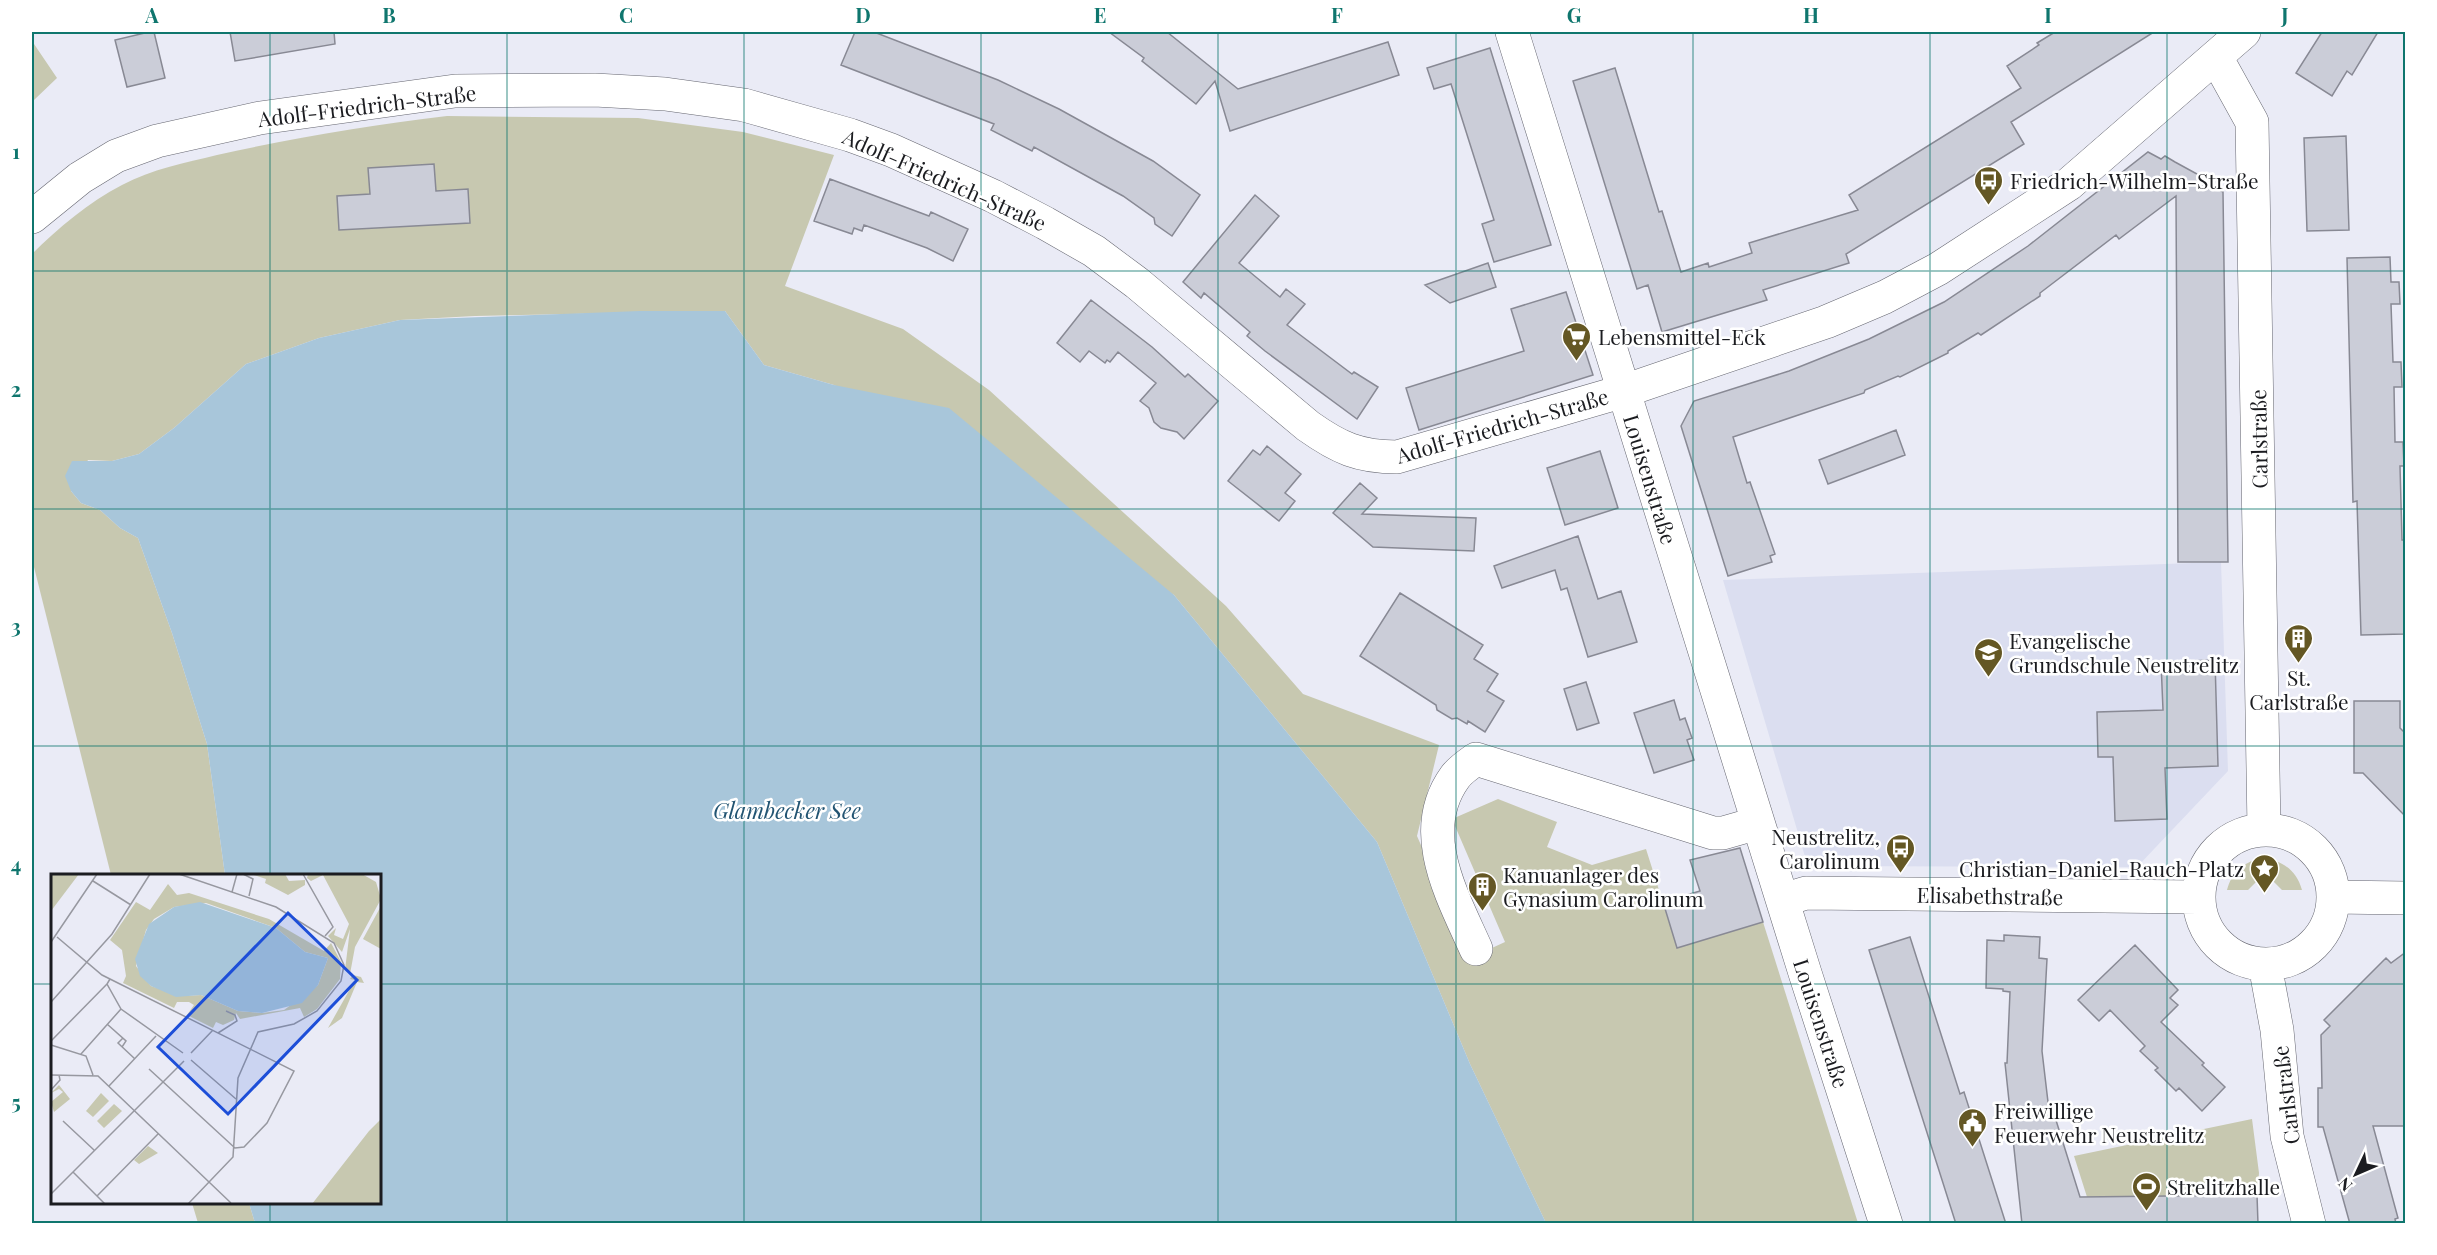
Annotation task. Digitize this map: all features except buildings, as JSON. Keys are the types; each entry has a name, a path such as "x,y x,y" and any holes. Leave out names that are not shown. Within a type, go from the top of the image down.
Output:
{"street":[{"name":"Louisenstraße","path":"1512,32 1758,823 1886,1224"},
{"path":"1624,391 1826,322 1885,297 1938,269 2069,184 2244,32"},
{"name":"Carlstraße","path":"2216,57 2252,122 2264,829"},
{"name":"Adolf-Friedrich-Straße","path":"32,217 80,178 116,156 157,141 260,118 455,91 595,90 665,94 744,105 850,135 891,150 993,196 1094,251 1137,283 1308,426 1328,440 1372,457 1405,455 1624,391"},
{"path":"1476,949 1447,885 1436,834 1441,805 1455,777 1476,759 1713,833 1723,833 1758,823"},
{"path":"2264,829 2285,832 2304,841 2320,856 2330,875 2333,897 2330,917 2321,936 2306,952 2286,961 2265,965 2244,961 2226,951 2210,936 2201,918 2198,897 2201,876 2210,857 2225,842 2244,833 2264,829"},
{"name":"Elisabethstraße","path":"1783,900 1806,893 2198,897"},
{"path":"2333,897 2406,898"},
{"name":"Carlstraße","path":"2265,965 2277,1030 2287,1136 2309,1224"}],"shaded area":[{"name":"Evangelische Grundschule Neustrelitz","path":"2221,562 2228,771 2137,867 1815,866 1806,860 1723,580"}],"green space":[{"path":"32,41 57,78 34,100 32,99"},
{"path":"447,116 638,118 743,132 834,155 785,286 903,329 989,390 1226,606 1303,694 1439,745 1417,836 1470,958 1505,942 1452,819 1498,799 1557,822 1547,847 1592,865 1646,849 1677,947 1763,922 1858,1223 1546,1223 1470,1064 1377,842 1174,595 834,385 764,365 725,311 475,316 400,320 319,338 246,364 174,428 139,454 112,461 88,460 71,491 81,503 100,510 120,528 138,538 172,633 207,744 225,874 111,874 34,567 32,567 32,254 86,207 133,179 217,155 360,128"},
{"path":"2257,859 2257,881 2248,890 2227,890 2238,870"},
{"path":"2271,859 2291,870 2302,890 2282,890 2272,880"},
{"path":"2252,1119 2259,1173 2257,1195 2087,1197 2074,1156"},
{"path":"192,1204 249,1204 255,1223 198,1223"}],"water":[{"name":"Glambecker See","path":"640,311 725,311 764,365 834,385 949,408 1174,595 1377,842 1470,1064 1546,1223 255,1223 249,1204 381,1204 381,874 225,874 207,744 172,633 138,538 120,528 100,510 81,503 71,491 65,476 72,461 112,461 139,454 174,428 246,364 319,338 400,320"}],"place":[{"name":"Friedrich-Wilhelm-Straße","path":"1989,206"},
{"name":"Lebensmittel-Eck","path":"1577,362"},
{"name":"St. Carlstraße","path":"2299,664"},
{"name":"Evangelische Grundschule Neustrelitz","path":"1988,678"},
{"name":"Neustrelitz, Carolinum","path":"1901,874"},
{"name":"Christian-Daniel-Rauch-Platz","path":"2265,894"},
{"name":"Kanuanlager des Gynasium Carolinum","path":"1482,912"},
{"name":"Freiwillige Feuerwehr Neustrelitz","path":"1973,1148"},
{"name":"Strelitzhalle","path":"2146,1212"}]}
